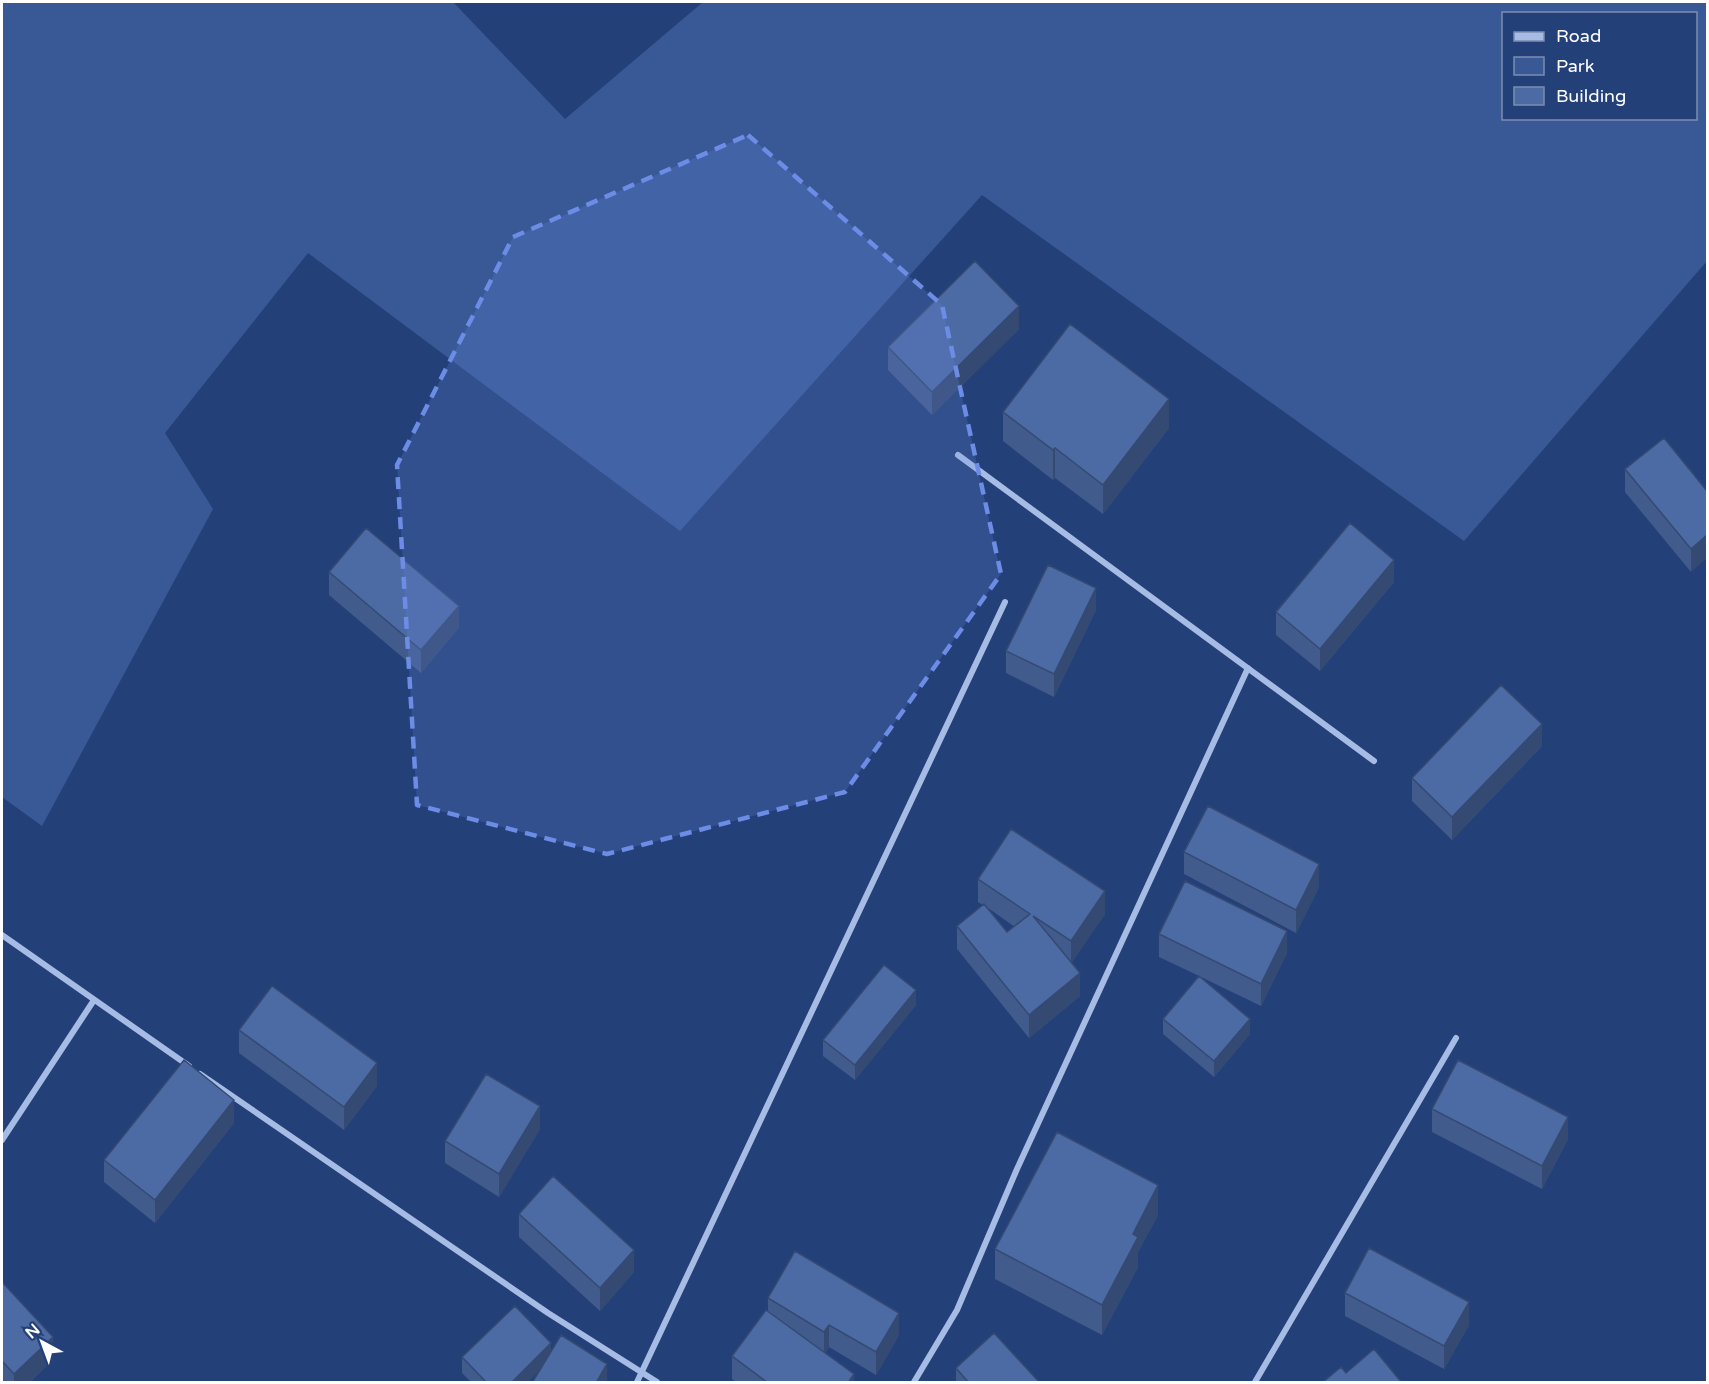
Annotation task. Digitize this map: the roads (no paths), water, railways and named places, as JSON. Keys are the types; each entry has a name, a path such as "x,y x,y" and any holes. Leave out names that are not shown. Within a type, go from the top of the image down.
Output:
{"street":[{"path":"958,455 1374,761"},
{"path":"637,1383 1005,602"},
{"path":"914,1383 957,1310 1017,1169 1248,669"},
{"path":"2,935 357,1183 657,1383"},
{"path":"2,1140 94,1000"},
{"path":"1255,1383 1455,1038"}]}
